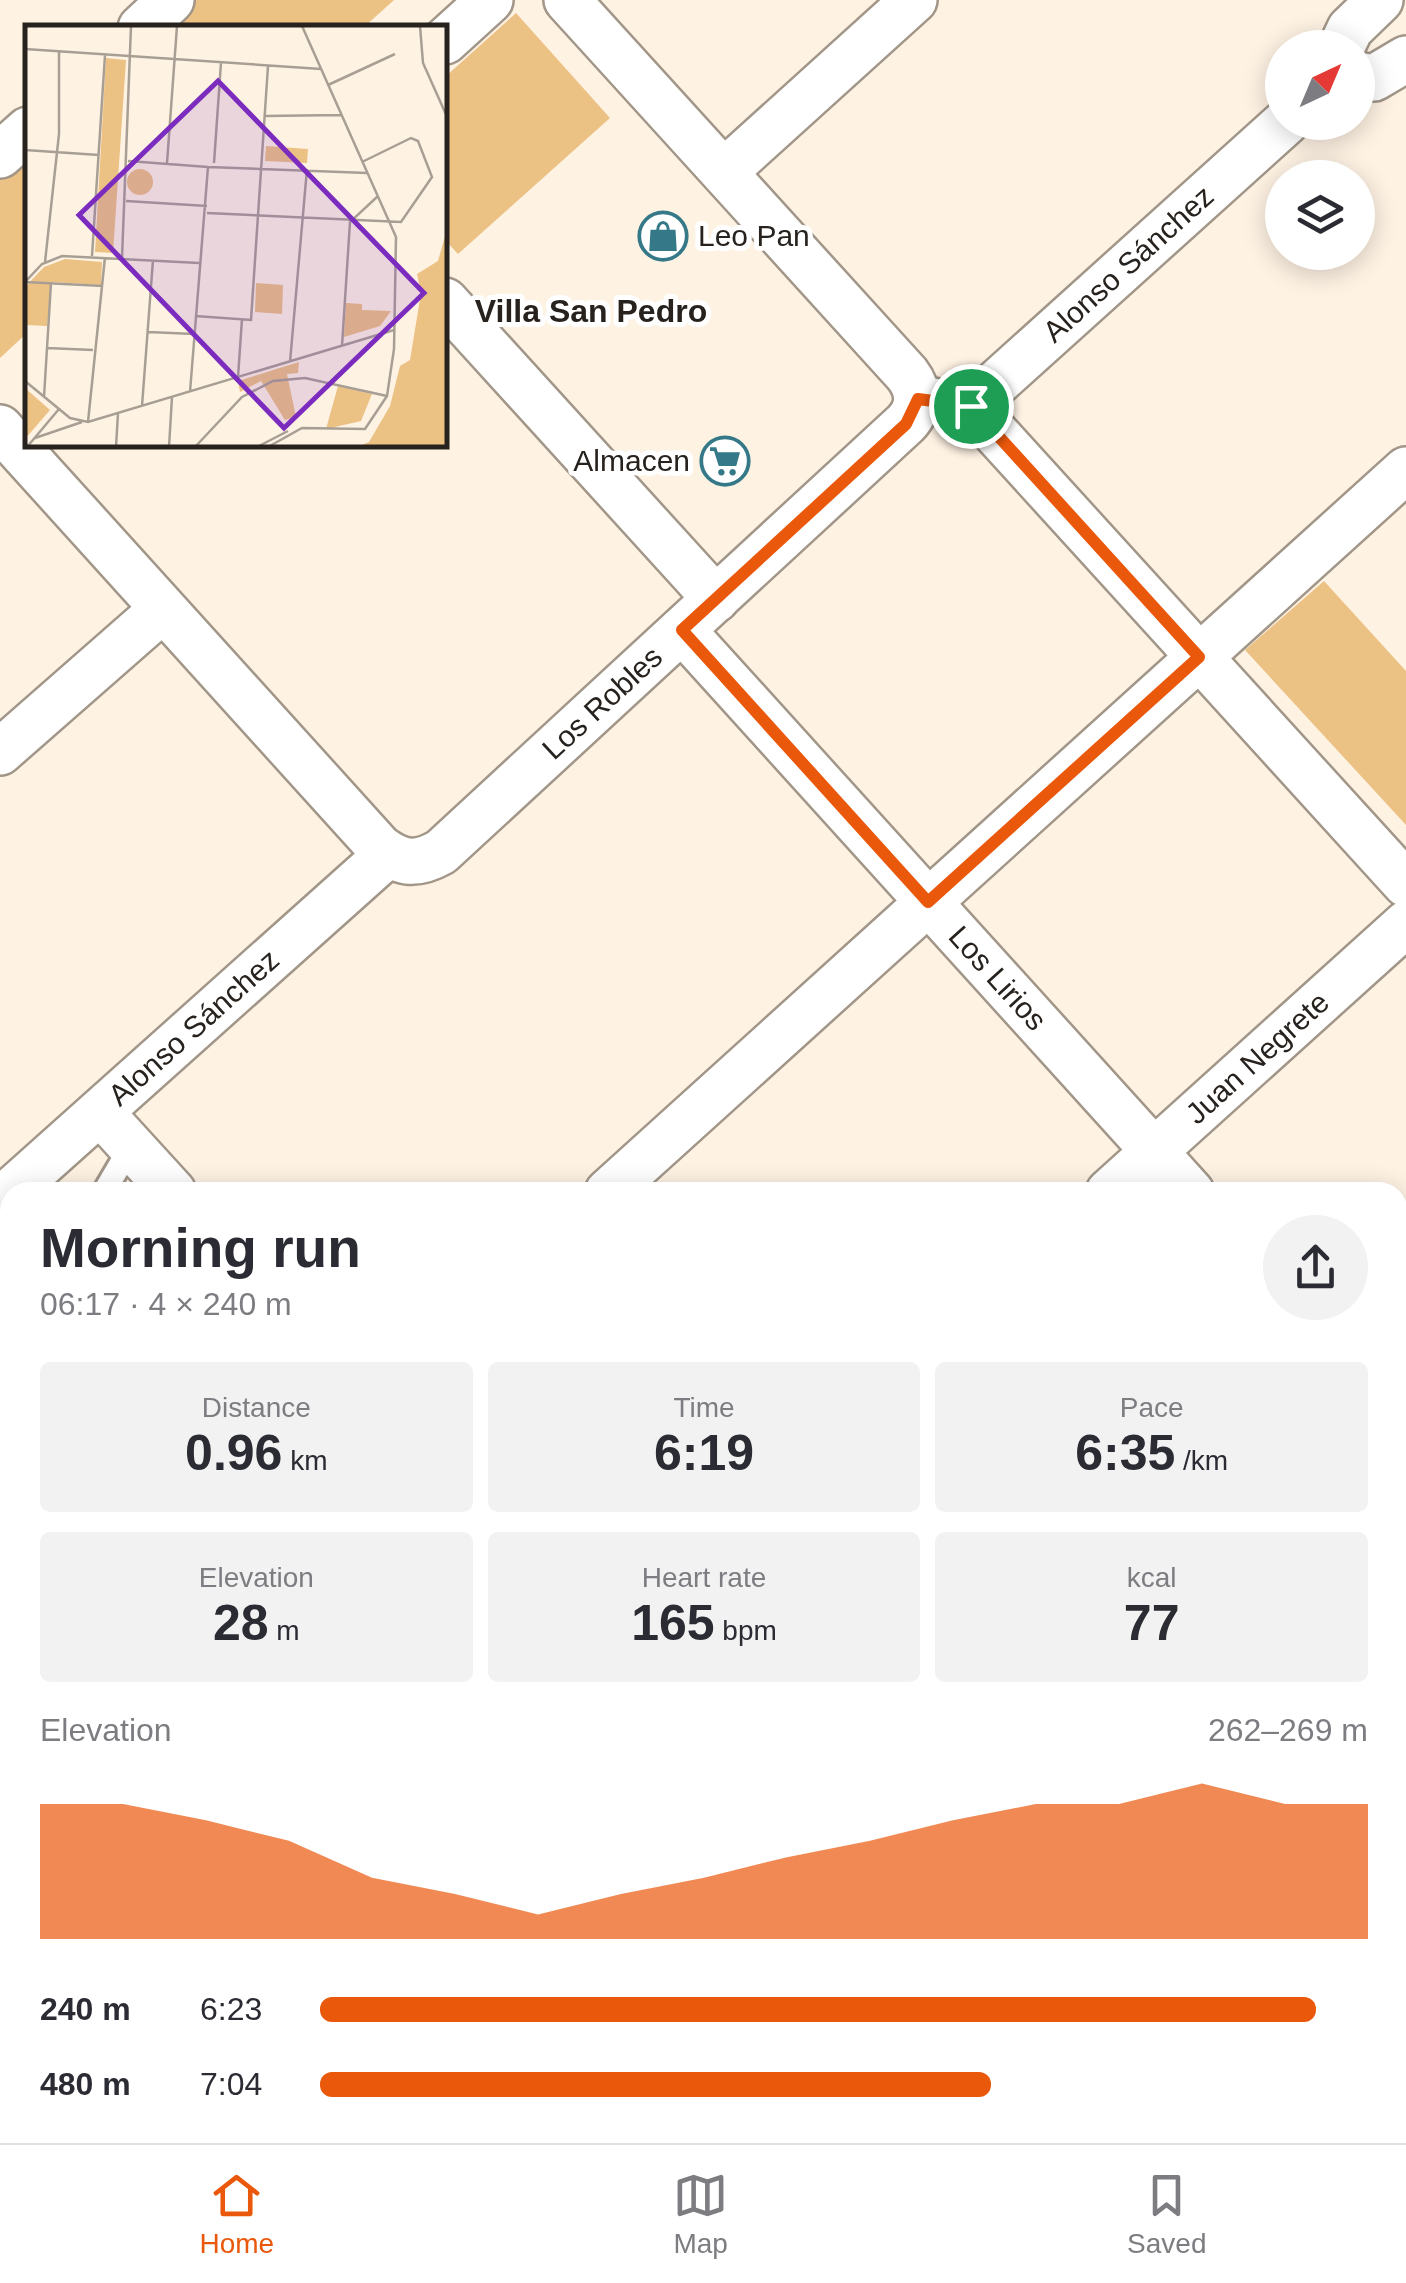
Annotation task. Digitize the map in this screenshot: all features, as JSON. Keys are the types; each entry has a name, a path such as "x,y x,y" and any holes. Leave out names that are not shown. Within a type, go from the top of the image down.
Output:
{"street":[{"path":"144,25 171,0"},
{"path":"448,38 490,0"},
{"path":"567,0 907,374 918,399 971,406 1406,884"},
{"path":"724,172 914,0"},
{"path":"1349,30 1380,0"},
{"path":"1375,77 1406,59"},
{"path":"0,155 25,133"},
{"name":"Alonso Sánchez","path":"971,406 1266,140"},
{"path":"448,305 716,599"},
{"name":"Los Robles","path":"388,854 412,864 441,852 906,424 918,399"},
{"path":"28,448 163,608 388,854"},
{"path":"619,1182 1406,470"},
{"path":"0,752 163,608"},
{"name":"Los Lirios","path":"682,630 1182,1182"},
{"name":"Alonso Sánchez","path":"20,1182 388,854"},
{"name":"Juan Negrete","path":"1120,1182 1406,924"},
{"path":"100,1112 164,1182"}],"lane":[{"path":"110,1182 131,1146"}],"shaded area":[{"path":"192,0 394,0 366,25 165,25"},
{"path":"516,13 610,118 458,254 448,243 448,74"},
{"path":"25,153 25,335 0,358 0,176"},
{"path":"1324,581 1406,671 1406,825 1245,650"}],"place":[{"name":"Leo Pan","path":"663,236"},
{"name":"Almacen","path":"725,461"}],"district":[{"name":"Villa San Pedro","path":"591,311"}],"route":[{"path":"918,399 971,406 1199,657 928,902 682,630 906,424 918,399"}]}
